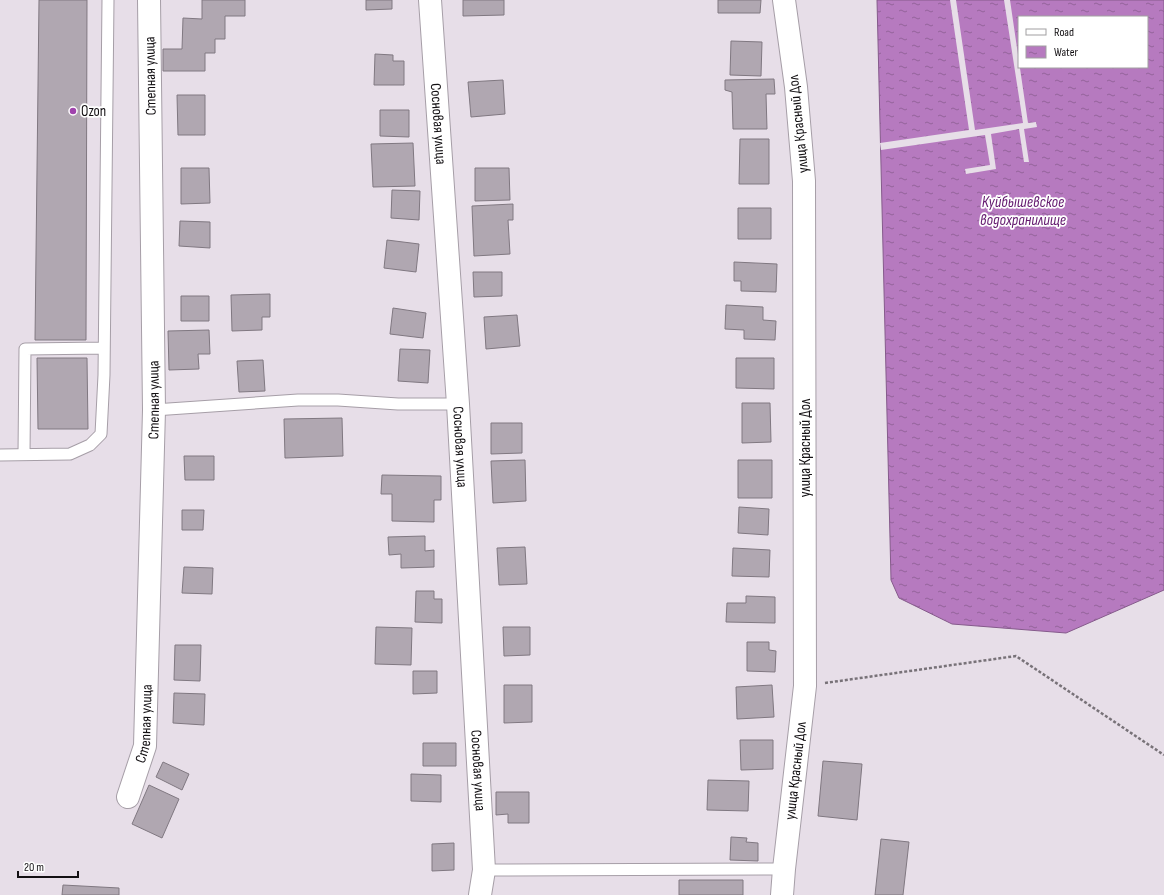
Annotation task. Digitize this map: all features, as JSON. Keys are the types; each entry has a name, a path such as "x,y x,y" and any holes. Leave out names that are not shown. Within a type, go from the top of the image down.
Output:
{"street":[{"name":"Степная улица","path":"128,797 145,746 154,410 149,0"},
{"name":"Сосновая улица","path":"430,0 458,404 484,870 480,895"},
{"name":"улица Красный Дол","path":"782,895 805,686 804,180 796,87 784,0"}],"lane":[{"path":"0,455 70,454 90,445 101,434 104,348 108,0"},
{"path":"24,454 25,349 104,348"},
{"path":"154,410 298,400 338,400 398,404 458,404"},
{"path":"484,870 784,869"}],"path":[{"path":"805,686 1016,656 1164,755"}],"water":[{"name":"Куйбышевское водохранилище","path":"877,0 1164,0 1164,590 1066,633 952,624 899,598 891,580"}],"pier":[{"path":"950,0 956,0 975,130 1023,123 1004,0 1010,0 1018,55 1018,68 1020,68 1028,123 1036,122 1037,127 1024,129 1029,162 1024,162 1019,129 991,134 996,169 966,174 965,169 990,165 985,135 881,150 880,143 969,130"}],"building":[{"path":"39,0 87,0 86,340 35,340"},
{"path":"202,0 245,0 245,16 225,16 225,39 215,39 215,53 205,53 205,71 163,71 163,49 182,49 183,18 202,19"},
{"path":"366,0 392,0 392,9 366,10"},
{"path":"463,0 504,0 504,15 463,16"},
{"path":"718,0 761,0 760,13 718,13"},
{"path":"731,41 762,42 761,76 730,75"},
{"path":"375,54 393,55 393,61 404,61 404,85 374,85"},
{"path":"774,79 775,94 766,94 767,129 733,129 732,92 725,90 725,80"},
{"path":"503,80 505,114 471,117 468,82"},
{"path":"177,95 205,95 205,135 178,135"},
{"path":"380,110 409,110 409,137 380,136"},
{"path":"740,139 769,139 769,184 739,184"},
{"path":"413,143 415,186 373,187 371,144"},
{"path":"181,168 209,168 210,203 181,204"},
{"path":"475,168 509,168 510,200 475,201"},
{"path":"392,190 420,191 419,220 391,218"},
{"path":"513,204 513,220 508,220 510,254 474,256 472,206"},
{"path":"738,208 771,208 771,239 738,239"},
{"path":"180,221 210,222 210,248 179,246"},
{"path":"387,240 419,244 416,272 384,268"},
{"path":"734,262 777,264 776,292 741,291 741,281 734,281"},
{"path":"473,272 502,272 502,296 474,297"},
{"path":"270,294 270,317 262,317 262,330 232,331 231,295"},
{"path":"181,296 209,296 209,321 181,321"},
{"path":"726,305 763,307 763,320 776,321 775,340 744,339 744,330 725,329"},
{"path":"393,308 426,313 423,338 390,334"},
{"path":"517,315 520,346 486,349 484,317"},
{"path":"209,330 210,354 198,354 199,369 169,370 168,331"},
{"path":"400,349 430,350 428,383 398,381"},
{"path":"37,358 87,358 88,429 38,429"},
{"path":"736,358 774,358 774,389 736,388"},
{"path":"263,360 265,391 239,392 237,361"},
{"path":"742,403 770,403 771,442 742,443"},
{"path":"342,418 343,456 285,458 284,419"},
{"path":"491,423 522,423 522,453 491,454"},
{"path":"184,456 214,456 214,480 185,480"},
{"path":"525,460 526,501 493,503 491,461"},
{"path":"738,460 772,460 772,498 738,498"},
{"path":"382,475 441,476 441,500 434,500 434,522 392,521 392,494 381,494"},
{"path":"739,507 769,509 768,535 738,533"},
{"path":"182,510 204,510 203,530 182,530"},
{"path":"425,536 425,551 434,550 434,567 401,568 401,554 389,555 388,537"},
{"path":"525,547 527,584 499,585 497,548"},
{"path":"733,548 770,550 769,577 732,576"},
{"path":"184,567 213,568 212,594 182,593"},
{"path":"416,591 434,591 434,599 442,599 442,623 415,622"},
{"path":"746,596 775,597 775,623 726,622 727,603 746,603"},
{"path":"376,627 412,628 411,665 375,664"},
{"path":"503,627 530,627 530,655 504,656"},
{"path":"747,642 769,642 769,650 776,651 775,672 747,671"},
{"path":"175,645 201,645 200,681 174,680"},
{"path":"413,671 437,671 437,693 413,694"},
{"path":"504,685 532,685 532,722 504,723"},
{"path":"772,685 774,717 737,719 736,687"},
{"path":"174,693 205,694 204,725 173,723"},
{"path":"740,740 773,740 773,769 741,770"},
{"path":"423,743 456,743 456,766 423,766"},
{"path":"823,761 862,764 857,820 818,816"},
{"path":"163,762 189,774 182,790 156,777"},
{"path":"411,774 441,775 441,802 411,801"},
{"path":"708,780 749,781 748,811 707,810"},
{"path":"149,785 179,799 162,838 132,824"},
{"path":"496,792 529,792 529,823 508,823 508,814 496,815"},
{"path":"731,837 747,838 746,842 758,843 758,861 730,860"},
{"path":"881,839 909,842 903,895 875,895"},
{"path":"454,843 454,870 432,871 432,844"},
{"path":"679,880 743,880 743,895 679,895"},
{"path":"63,885 119,888 119,895 62,895"}],"place":[{"name":"Ozon","path":"73,111"}]}
